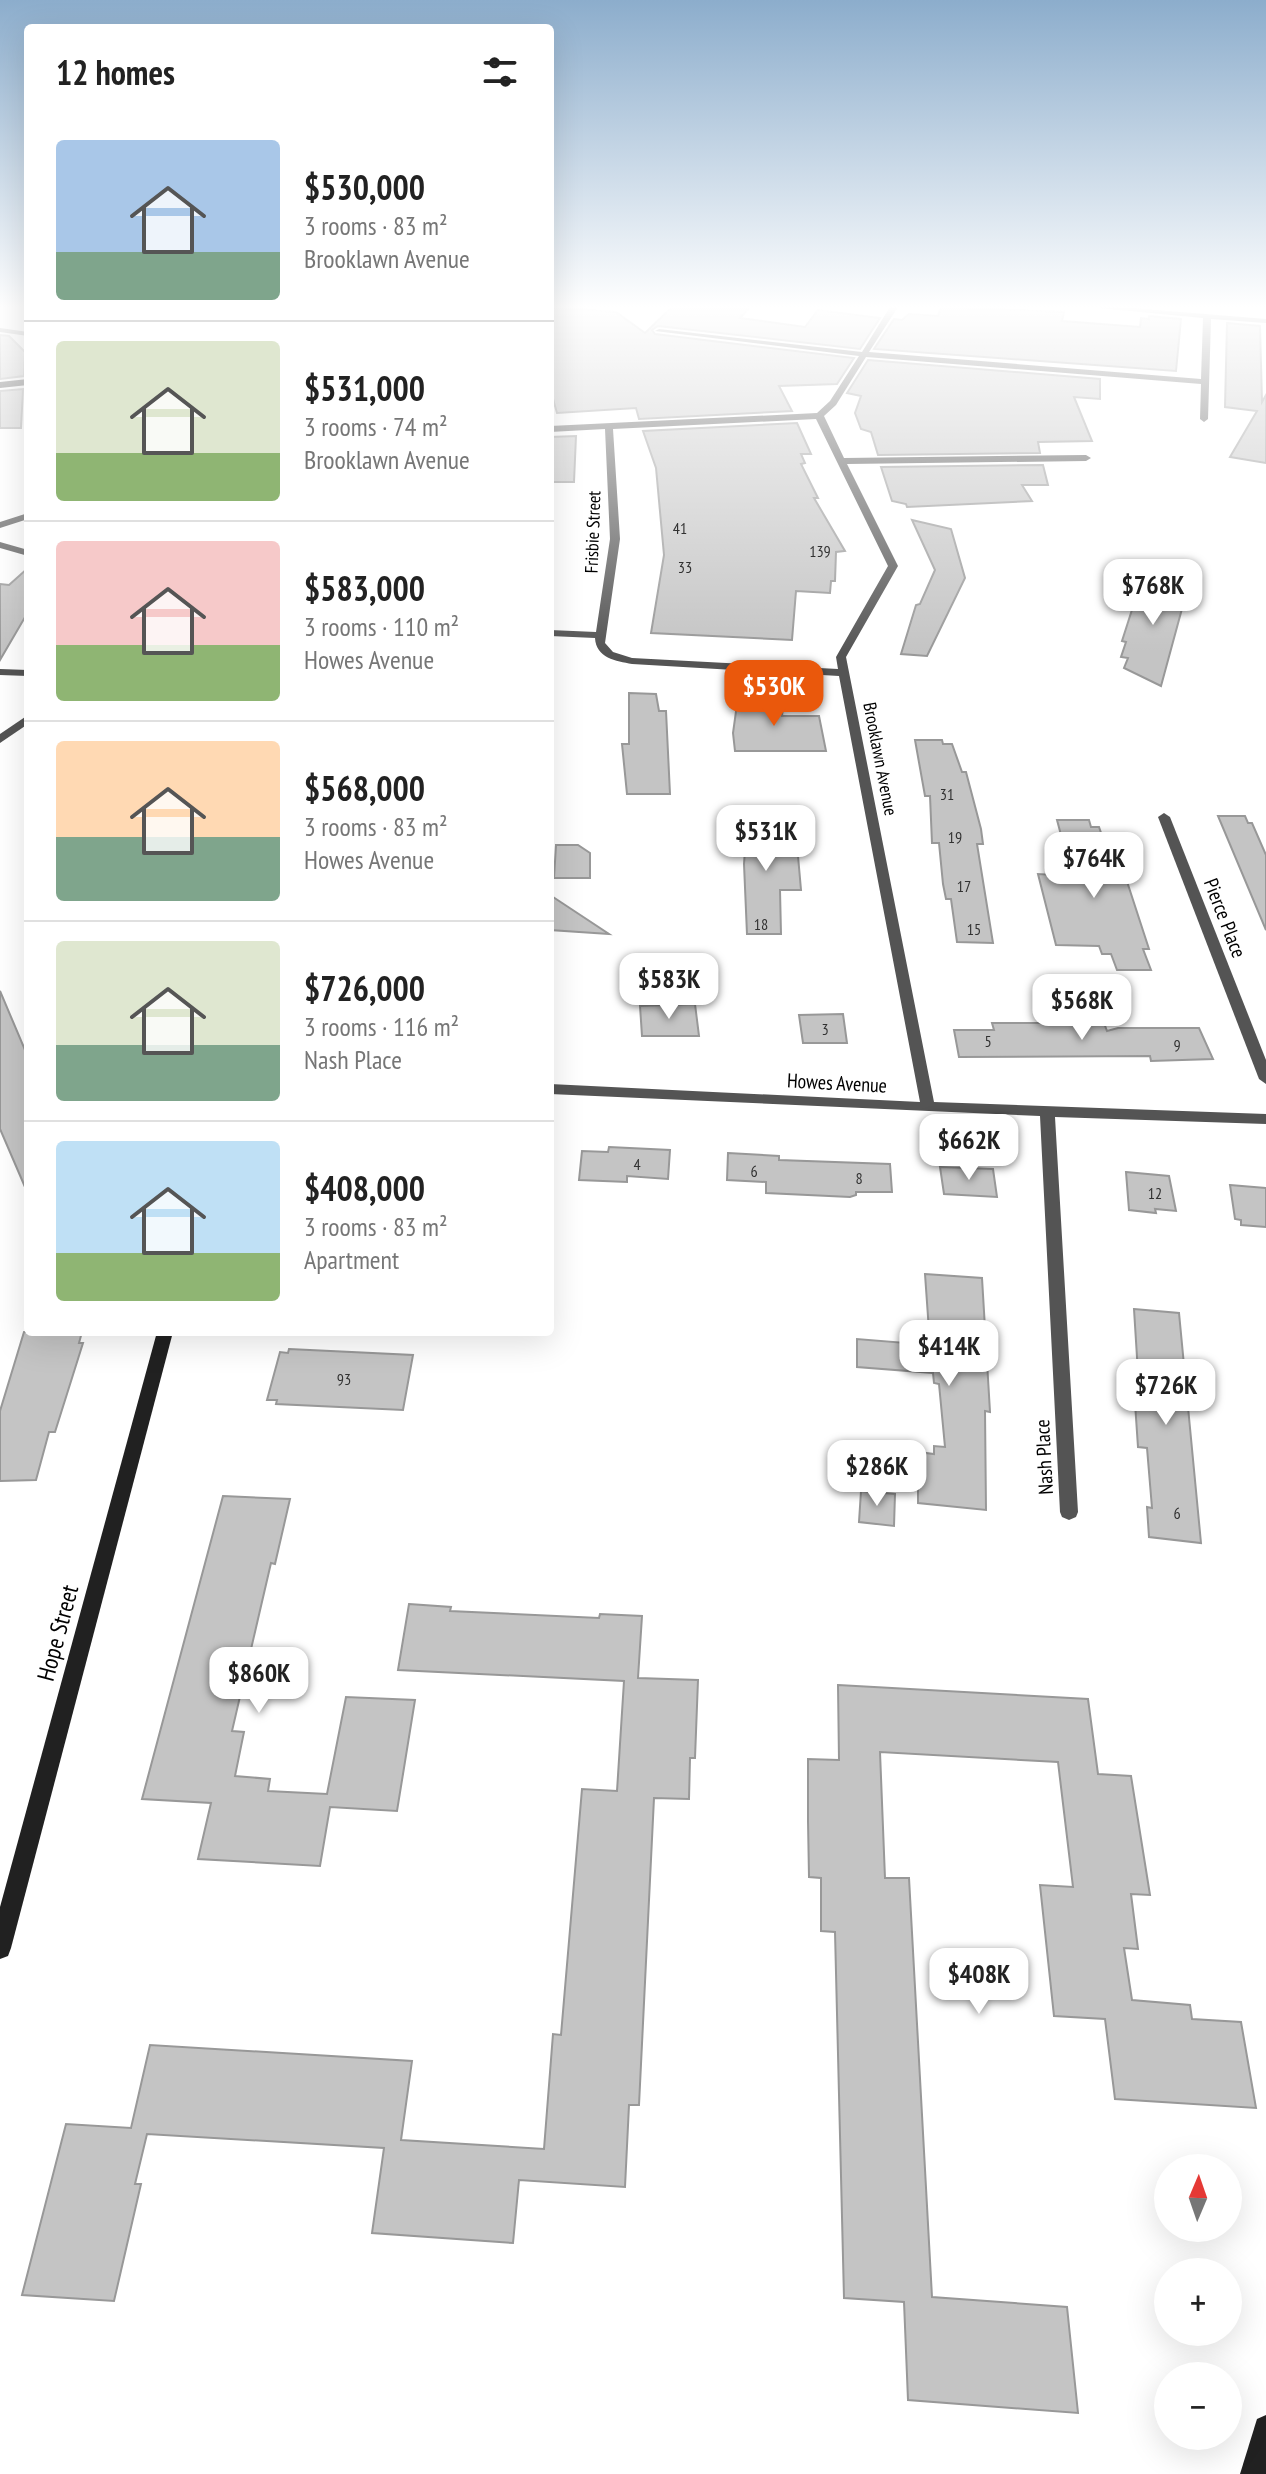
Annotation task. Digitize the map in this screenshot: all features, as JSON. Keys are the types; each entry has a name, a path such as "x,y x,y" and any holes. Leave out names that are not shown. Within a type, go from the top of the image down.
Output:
{"main road":[{"name":"Hope Street","path":"0,1948 164,1336"},
{"path":"1253,2474 1266,2428"}],"street":[{"path":"554,429 683,422"},
{"path":"554,633 601,635 603,650 625,660 845,673 841,657 893,566 822,422"},
{"name":"Frisbie Street","path":"601,635 615,539 611,435 608,426"},
{"path":"842,461 1086,458"},
{"path":"0,525 24,517"},
{"path":"0,545 24,552"},
{"path":"0,672 24,673"},
{"name":"Brooklawn Avenue","path":"845,673 928,1107"},
{"path":"0,740 24,721"},
{"name":"Pierce Place","path":"1164,817 1266,1079"},
{"name":"Howes Avenue","path":"554,1089 1266,1119"},
{"name":"Nash Place","path":"1047,1111 1069,1512"}],"building":[{"path":"0,422 21,422 21,428 0,428"},
{"path":"859,422 1084,422 1092,441 1038,442 1040,453 878,455 871,432 861,429"},
{"path":"1250,422 1266,422 1266,463 1230,457"},
{"path":"797,423 811,454 801,454 805,463 801,464 818,498 814,498 845,551 836,552 835,581 831,581 830,593 796,591 792,640 651,633 664,555 656,468 643,431"},
{"path":"576,436 574,482 554,482 554,437"},
{"path":"1043,465 1048,485 1022,485 1032,501 907,507 906,504 892,501 881,467"},
{"path":"912,520 951,529 965,578 927,656 901,654 916,605 920,604 935,570"},
{"path":"24,572 24,619 0,660 0,584 9,585"},
{"path":"1148,575 1186,581 1182,594 1186,594 1161,686 1124,668 1128,658 1121,657 1126,642 1122,641 1139,588 1143,589"},
{"path":"629,693 656,694 659,711 666,711 670,794 627,794 622,744 629,744"},
{"path":"738,697 784,700 782,716 819,716 826,751 735,751 733,733"},
{"path":"915,740 942,740 943,744 952,744 962,772 966,772 981,829 983,844 977,844 993,943 957,942 951,899 946,899 943,884 939,843 932,843 930,796 925,796"},
{"path":"748,808 780,810 777,855 798,856 801,890 780,890 781,934 747,934 744,864"},
{"path":"1218,816 1245,816 1248,823 1252,823 1266,855 1266,930"},
{"path":"1057,820 1089,820 1091,827 1099,827 1109,856 1119,857 1149,949 1143,949 1151,970 1117,970 1111,954 1102,954 1099,946 1056,945 1038,874 1072,876"},
{"path":"556,845 578,845 590,853 590,878 554,878"},
{"path":"554,898 609,934 554,930"},
{"path":"0,991 24,1048 24,1185 0,1129"},
{"path":"695,1004 699,1036 642,1036 640,1006"},
{"path":"843,1014 847,1043 803,1043 799,1015"},
{"path":"992,1023 1104,1023 1107,1031 1118,1028 1199,1028 1213,1059 1151,1061 1150,1056 959,1057 954,1030 994,1030"},
{"path":"609,1147 670,1150 668,1179 627,1176 627,1182 579,1180 582,1151 608,1152"},
{"path":"728,1153 779,1156 779,1160 890,1164 892,1192 856,1192 850,1197 766,1193 766,1182 727,1180"},
{"path":"940,1167 993,1169 997,1197 944,1194"},
{"path":"1126,1172 1169,1176 1176,1211 1155,1209 1156,1213 1129,1210"},
{"path":"1230,1185 1266,1188 1266,1227 1241,1225 1241,1220 1235,1219"},
{"path":"925,1274 982,1278 990,1412 985,1411 986,1510 918,1503 918,1452 934,1454 934,1446 945,1447 939,1384 934,1383 933,1373 857,1367 857,1339 930,1345"},
{"path":"1134,1309 1179,1313 1201,1543 1149,1537 1147,1507 1152,1508 1147,1448 1138,1447 1134,1388 1139,1389"},
{"path":"24,1332 24,1336 81,1336 79,1343 83,1343 55,1432 49,1432 36,1480 0,1481 0,1411"},
{"path":"289,1349 413,1355 403,1410 276,1404 277,1400 267,1400 280,1352 288,1353"},
{"path":"861,1491 895,1494 894,1526 859,1522"},
{"path":"223,1496 290,1499 275,1564 271,1563 232,1731 244,1732 235,1776 270,1779 268,1791 327,1794 346,1697 415,1700 397,1811 330,1807 320,1866 198,1859 211,1803 142,1799"},
{"path":"409,1604 451,1607 450,1611 599,1618 600,1614 642,1616 638,1678 698,1680 695,1758 690,1758 689,1799 654,1798 639,2105 629,2105 625,2187 519,2180 513,2243 372,2233 384,2148 147,2134 135,2184 141,2184 114,2301 22,2295 66,2124 131,2128 150,2045 412,2061 401,2140 544,2149 553,2034 561,2035 582,1789 617,1791 624,1681 398,1670"},
{"path":"838,1685 1088,1699 1098,1774 1131,1776 1150,1895 1131,1894 1138,1949 1124,1948 1132,2000 1190,2005 1192,2019 1241,2022 1256,2108 1115,2099 1105,2019 1054,2016 1040,1885 1073,1887 1058,1762 880,1752 885,1878 909,1878 932,2297 1067,2307 1078,2413 908,2400 904,2302 844,2298 835,1932 821,1931 821,1878 809,1877 808,1821 808,1759 839,1760"}]}
